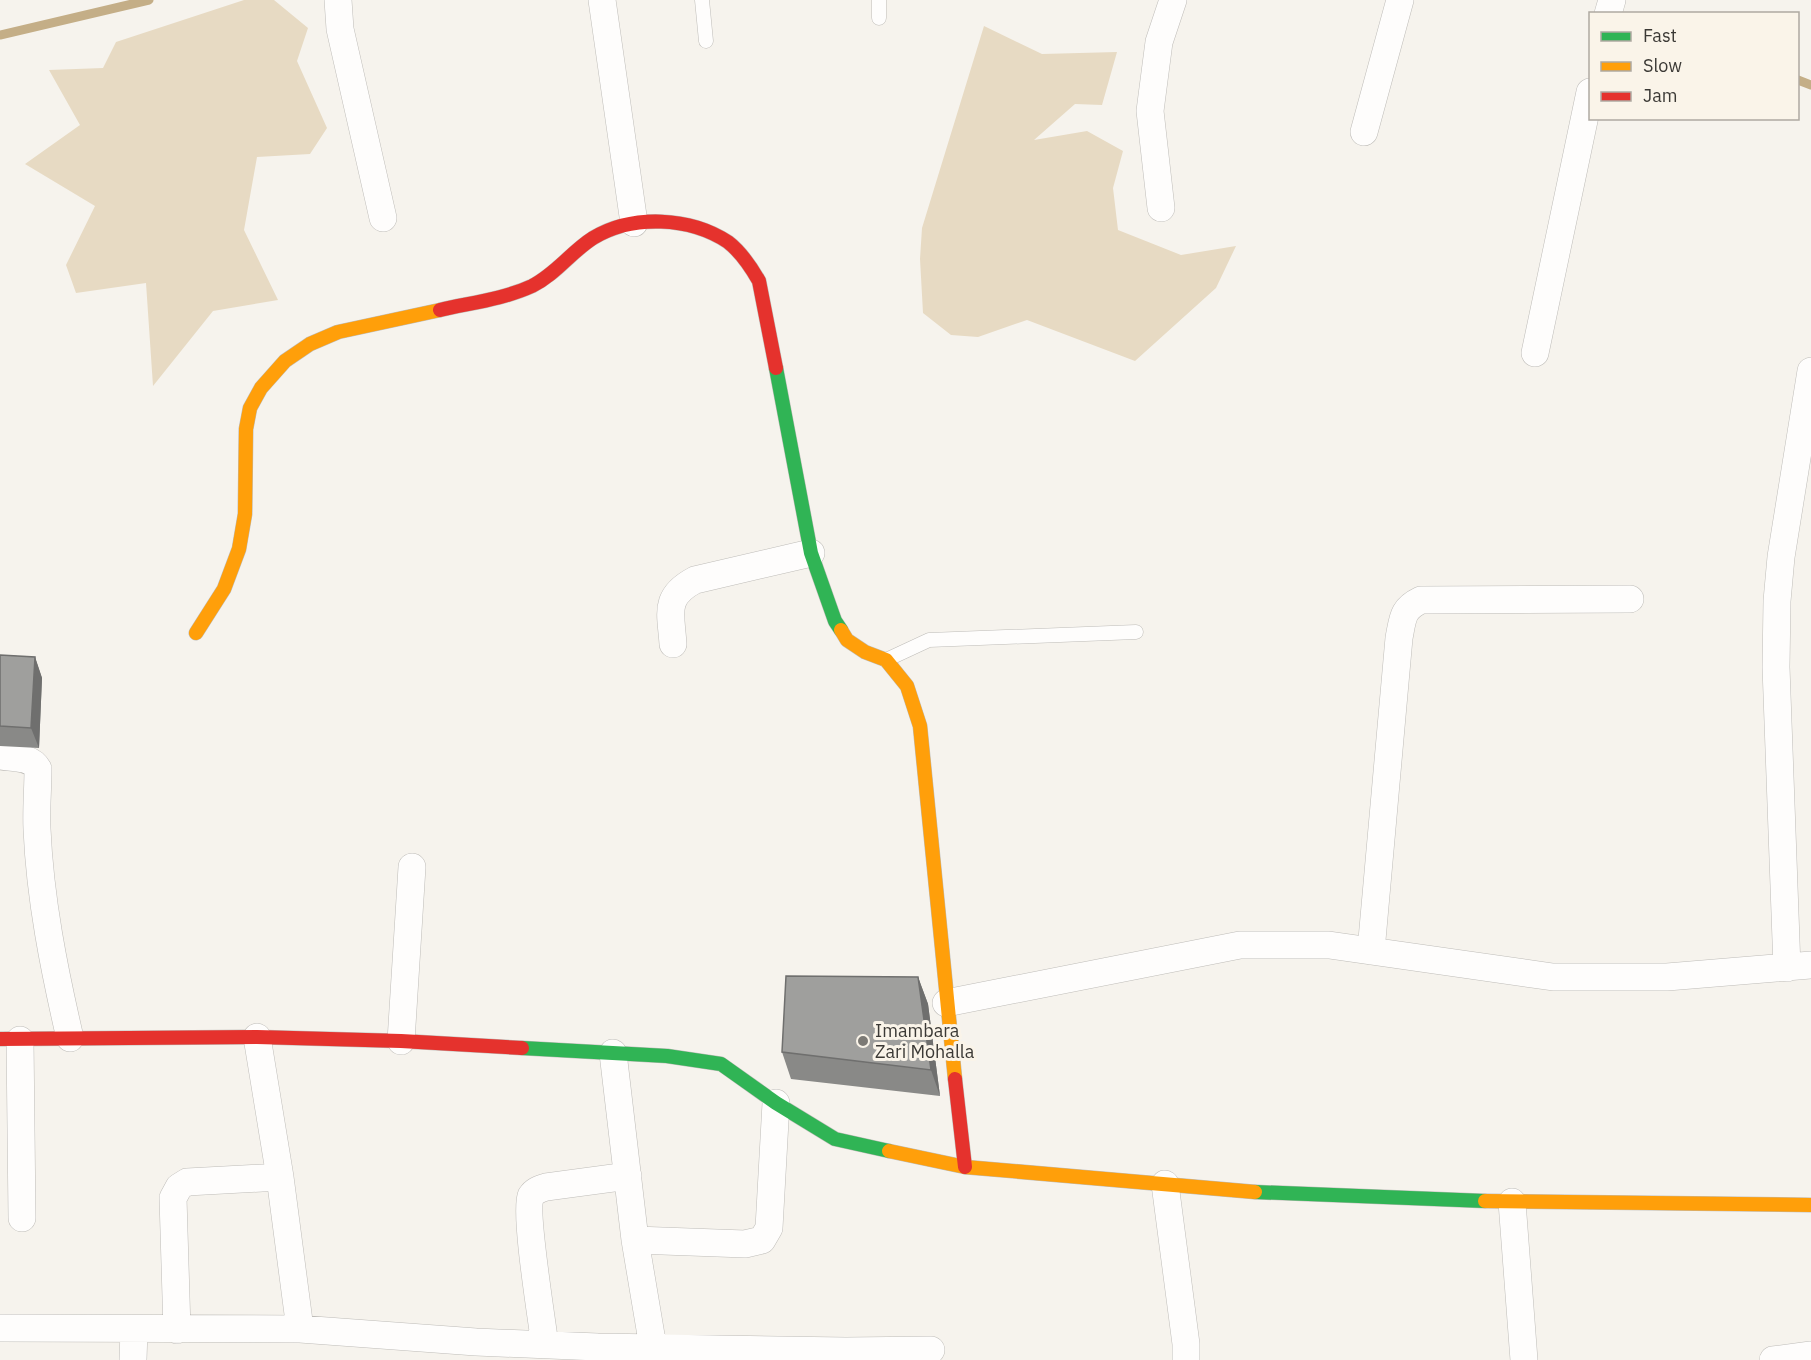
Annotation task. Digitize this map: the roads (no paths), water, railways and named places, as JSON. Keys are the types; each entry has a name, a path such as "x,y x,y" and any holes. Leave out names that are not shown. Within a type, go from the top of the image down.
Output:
{"street":[{"path":"338,0 340,29 383,218"},
{"path":"602,0 634,223"},
{"path":"1161,208 1150,111 1159,42 1173,0"},
{"path":"1364,132 1400,0"},
{"path":"1535,353 1589,97"},
{"path":"196,633 224,589 239,549 245,514 246,429 250,408 261,388 285,362 310,344 338,332 512,294 532,286 600,234 634,223 658,221 702,229 728,243 748,262 759,280 811,554 835,621 847,640 865,652 886,660 907,686 920,726 946,1003 965,1167"},
{"path":"946,1003 1240,945 1329,945 1553,977 1666,977 1799,967 1776,667 1777,601 1781,557 1810,381"},
{"path":"672,644 671,602 681,588 695,580 811,554"},
{"path":"1371,951 1399,638 1403,617 1408,606 1421,600 1630,599"},
{"path":"0,756 35,762 38,769 37,828 43,894 57,979 70,1038"},
{"path":"401,1041 412,867"},
{"path":"257,1037 280,1177 300,1329"},
{"path":"22,1218 10,1039 70,1038 257,1037 401,1041 667,1056 721,1064 776,1103 835,1139 965,1167 1248,1192 1512,1202 1811,1205"},
{"path":"613,1053 635,1240 653,1347"},
{"path":"635,1240 745,1244 762,1240 769,1228 776,1103"},
{"path":"545,1345 530,1226 530,1198 537,1189 628,1176"},
{"path":"177,1330 173,1198 179,1187 188,1182 280,1177"},
{"path":"1165,1184 1186,1344 1186,1360"},
{"path":"1512,1202 1524,1360"},
{"path":"0,1328 300,1329 476,1351 545,1345 598,1353 653,1347 846,1356 931,1350"},
{"path":"133,1360 134,1330"},
{"path":"1773,1360 1811,1355"}],"lane":[{"path":"702,0 706,41"},
{"path":"879,0 879,18"},
{"path":"886,660 929,640 1136,632"}],"waterway":[{"path":"0,35 149,0"},
{"path":"1799,80 1811,85"}],"place":[{"name":"Imambara Zari Mohalla","path":"863,1041"}]}
